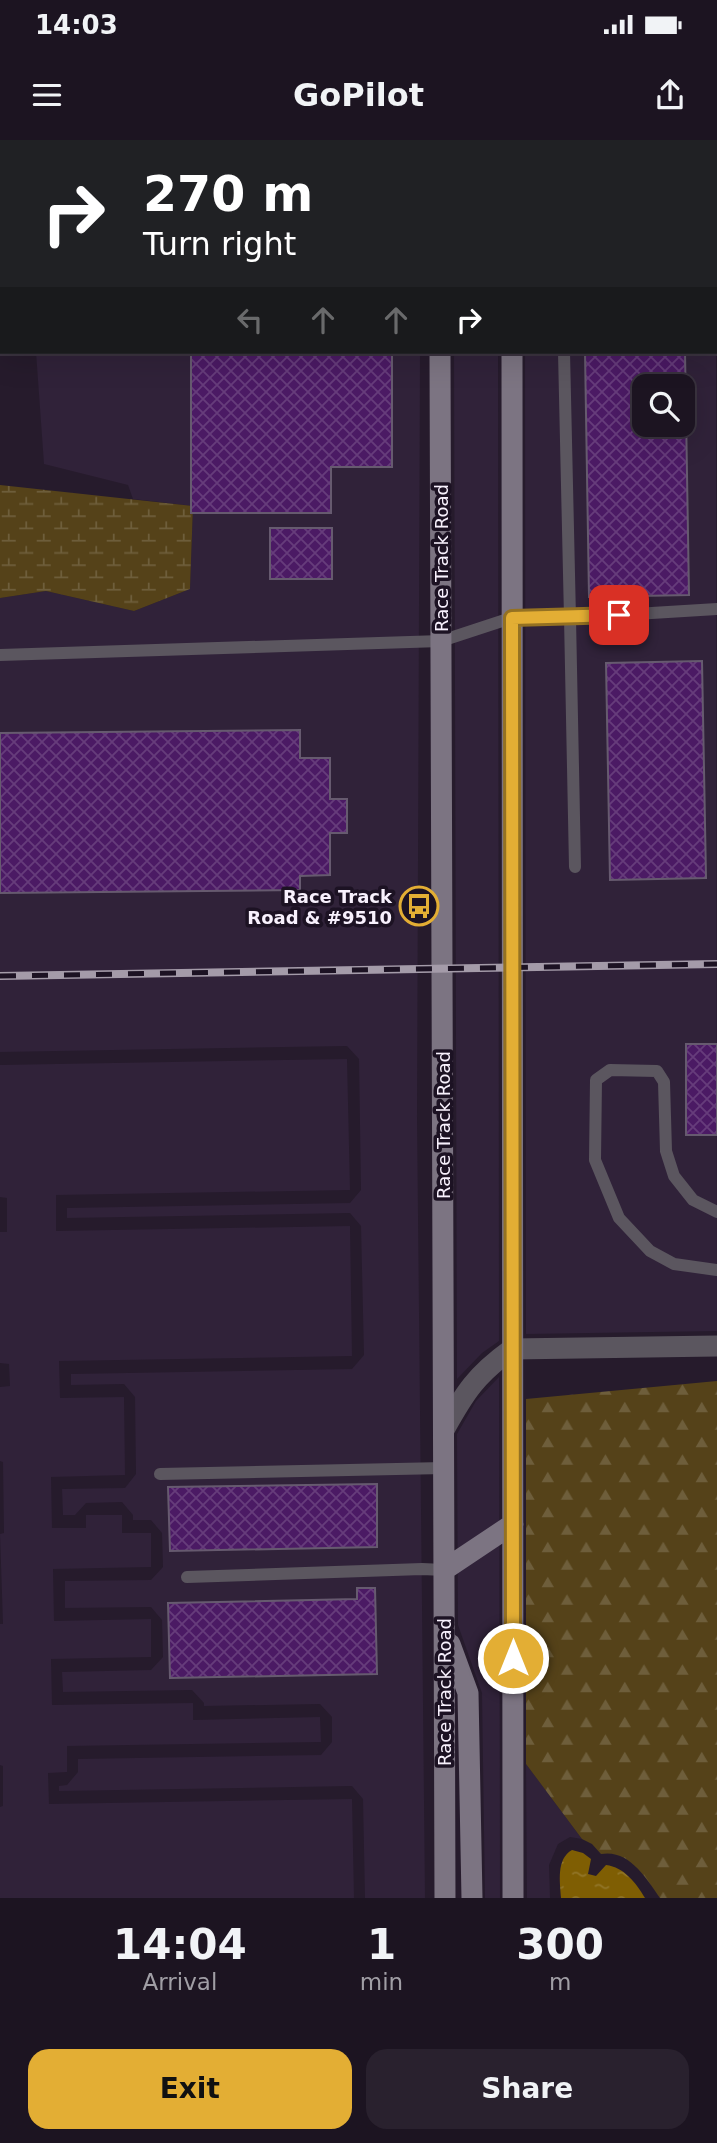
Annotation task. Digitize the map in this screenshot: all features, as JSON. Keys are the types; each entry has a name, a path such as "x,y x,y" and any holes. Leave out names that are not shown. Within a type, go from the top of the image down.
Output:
{"main road":[{"name":"Race Track Road","path":"440,354 445,1898"},
{"path":"512,354 513,1898"},
{"path":"444,1570 513,1524"},
{"path":"444,1629 468,1693 471,1898"}],"street":[{"path":"444,1430 466,1391 491,1364 512,1349 717,1346"}],"lane":[{"path":"564,354 575,867"},
{"path":"0,655 441,641 512,618 570,618 717,609"},
{"path":"717,1212 692,1200 674,1176 666,1151 664,1082 657,1071 610,1070 596,1080 595,1160 619,1218 650,1251 662,1258 674,1264 717,1270"},
{"path":"160,1474 444,1468"},
{"path":"187,1577 444,1570"}],"shaded area":[{"path":"36,354 420,354 417,1117 425,1898 365,1898 363,1799 352,1786 59,1791 59,1786 67,1785 78,1772 78,1759 321,1755 332,1742 332,1717 320,1704 204,1706 192,1690 63,1692 62,1672 151,1670 163,1657 162,1620 151,1607 65,1608 65,1581 151,1580 163,1567 162,1533 151,1520 133,1520 133,1515 122,1502 86,1503 75,1515 63,1515 62,1489 125,1488 136,1474 135,1397 124,1384 71,1385 71,1374 352,1369 364,1355 361,1226 350,1213 67,1218 67,1208 350,1203 361,1190 359,1059 347,1046 0,1052 0,598 46,591 134,611 190,589 193,506 133,499 128,485 44,464"},
{"path":"454,354 498,354 499,1341 482,1353 457,1379"},
{"path":"525,354 716,354 717,1331 526,1334"},
{"path":"347,1059 350,1190 56,1195 56,1231 350,1226 352,1356 59,1361 60,1398 124,1397 125,1475 51,1477 52,1528 86,1528 86,1515 122,1515 122,1533 151,1533 151,1567 53,1569 54,1621 151,1619 151,1657 51,1659 52,1705 193,1703 193,1720 320,1717 321,1742 67,1746 67,1772 48,1773 49,1804 352,1799 354,1898 0,1898 3,1766 0,1765 0,1624 3,1624 0,1534 4,1533 0,1387 10,1386 9,1364 0,1363 0,1232 7,1232 7,1198 0,1197 0,1065"},
{"path":"499,1377 500,1898 485,1898 482,1693 458,1625 457,1434 476,1401"},
{"path":"526,1764 582,1839 570,1837 558,1844 549,1865 550,1898 527,1898"}],"green space":[{"path":"0,485 193,506 190,589 134,611 46,591 0,598"},
{"path":"717,1381 717,1898 660,1898 643,1874 628,1860 611,1854 601,1854 592,1844 582,1839 526,1764 526,1399"}],"water":[{"path":"572,1850 591,1859 588,1874 596,1876 606,1865 612,1866 629,1877 645,1898 561,1898 561,1865"}],"building":[{"path":"191,354 392,354 392,467 331,467 331,513 191,513"},
{"path":"585,354 685,354 685,374 632,374 632,437 686,437 689,595 589,597"},
{"path":"270,528 332,528 332,579 270,579"},
{"path":"702,661 706,878 610,880 606,663"},
{"path":"300,730 300,758 330,758 330,799 347,799 347,833 330,833 330,875 300,876 300,890 0,893 0,733"},
{"path":"686,1044 717,1044 717,1135 686,1135"},
{"path":"377,1484 377,1547 170,1551 168,1487"},
{"path":"357,1588 375,1588 377,1674 170,1678 168,1603 357,1599"}],"railway":[{"path":"0,976 717,964"}],"place":[{"name":"Race Track Road & #9510","path":"419,906"}],"route":[{"path":"513,1658 512,618 619,615"}]}
